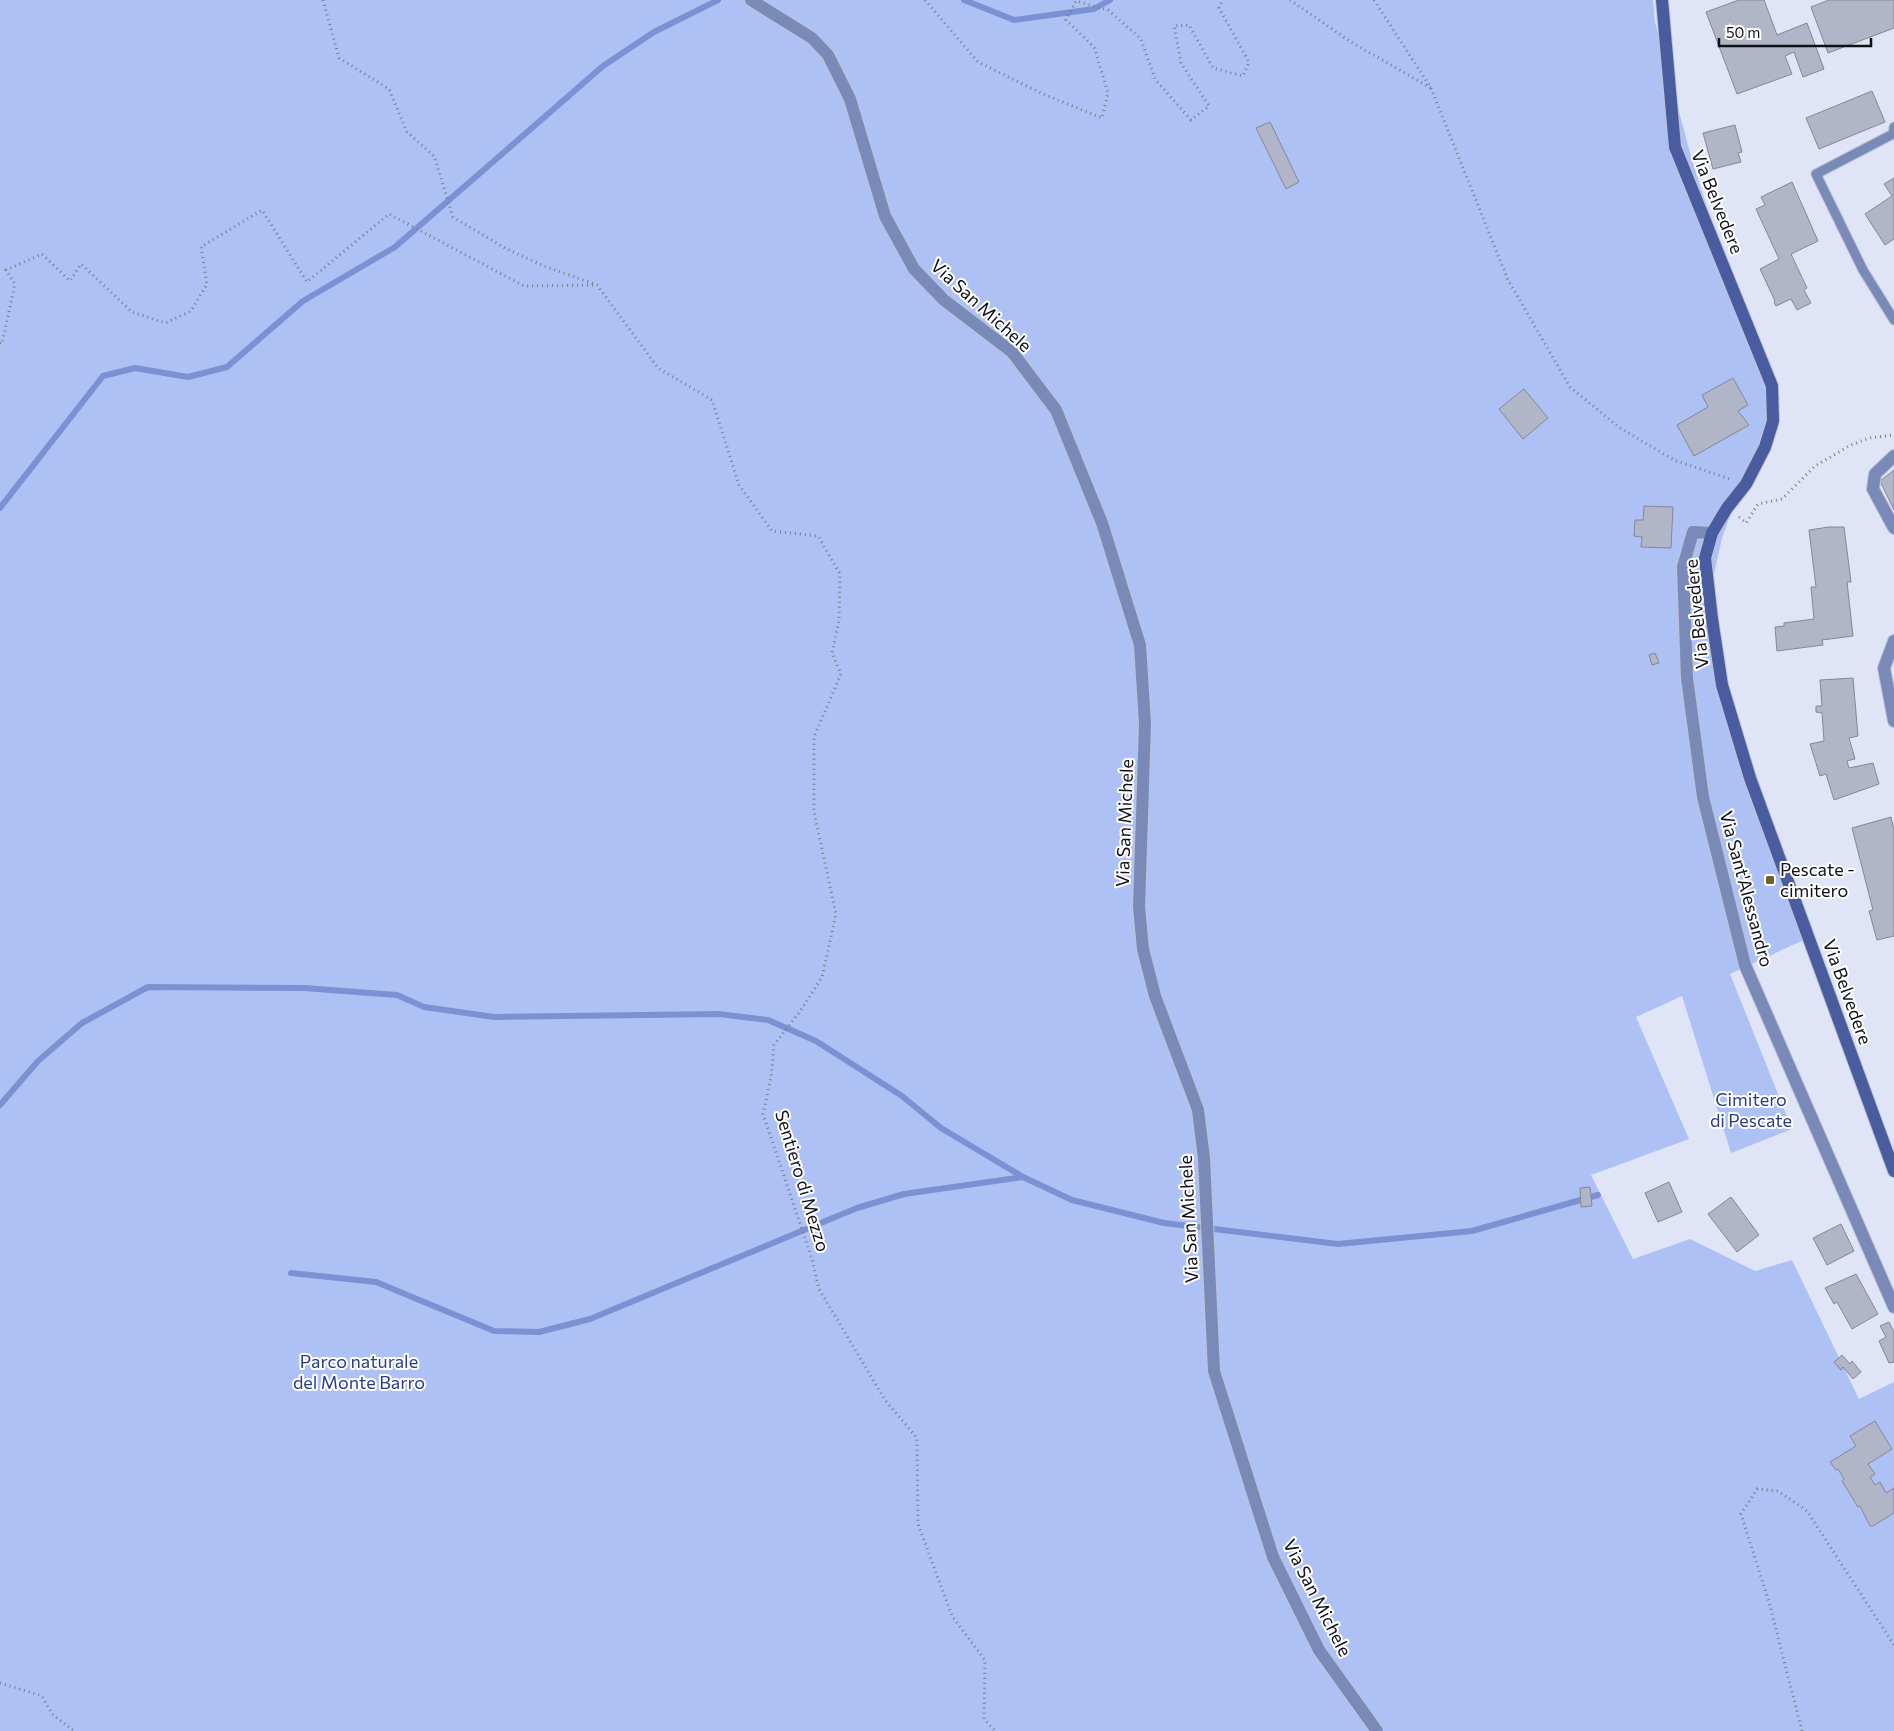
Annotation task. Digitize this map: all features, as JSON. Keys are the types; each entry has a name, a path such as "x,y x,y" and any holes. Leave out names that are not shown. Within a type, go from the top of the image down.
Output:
{"main road":[{"name":"Via Belvedere","path":"1662,0 1675,147 1772,386 1772,421 1765,448 1746,484 1727,508 1712,533 1704,558 1722,685 1750,778 1894,1171"}],"street":[{"name":"Via San Michele","path":"751,0 812,38 828,55 850,99 885,216 914,269 944,300 1012,352 1056,410 1102,523 1140,644 1146,724 1140,907 1143,949 1155,996 1198,1110 1204,1158 1214,1372 1273,1557 1319,1650 1377,1731"},
{"path":"1894,456 1875,474 1873,489 1894,528"},
{"name":"Via Sant'Alessandro","path":"1712,533 1693,532 1683,567 1687,678 1703,797 1745,965 1894,1308"},
{"path":"1894,641 1884,668 1894,721"}],"lane":[{"path":"1894,127 1892,134 1816,174 1863,270 1894,320"}],"path":[{"path":"323,0 339,58 389,89 408,132 434,156 453,217 505,248 544,266 597,285"},
{"path":"925,0 978,62 1043,94 1102,118 1108,93 1094,47 1066,20 1076,1 1108,10 1141,39 1155,79 1191,120 1209,106 1181,63 1174,26 1189,25 1213,68 1243,76 1249,62 1219,8 1222,0"},
{"path":"1290,0 1351,42 1431,88"},
{"path":"1374,0 1431,88 1508,280 1570,386 1620,428 1674,460 1746,484"},
{"path":"0,343 2,344 15,284 6,270 42,254 70,281 81,264 132,312 165,323 191,311 207,284 201,247 262,210 307,282 388,214 524,286 597,285"},
{"name":"Sentiero di Mezzo","path":"597,285 658,368 712,400 739,485 772,531 818,536 840,574 839,620 832,653 841,674 814,737 814,812 836,914 822,977 801,1010 774,1044 771,1077 763,1114 812,1259 818,1289 885,1400 917,1438 918,1524 952,1616 984,1660 984,1719 995,1731"},
{"path":"1727,508 1746,523 1758,504 1782,499 1815,466 1851,445 1869,438 1894,435"},
{"path":"1802,1731 1769,1602 1742,1514 1757,1489 1778,1490 1807,1510 1894,1646"},
{"path":"0,1683 42,1696 52,1714 74,1731"}],"green space":[{"path":"0,0 1653,0 1655,22 1692,160 1726,268 1779,417 1733,508 1722,538 1714,574 1715,609 1724,678 1810,937 1730,974 1792,1129 1731,1153 1682,996 1636,1017 1689,1139 1591,1175 1633,1259 1690,1239 1755,1271 1792,1260 1859,1399 1894,1382 1894,1731 0,1731"}],"building":[{"path":"1739,0 1764,0 1777,35 1807,23 1824,69 1803,77 1794,52 1785,56 1792,74 1737,94 1706,12"},
{"path":"1829,0 1894,0 1894,28 1828,53 1811,7"},
{"path":"1872,91 1885,122 1819,149 1806,118"},
{"path":"1270,122 1299,182 1286,189 1256,128"},
{"path":"1735,125 1742,152 1738,153 1741,162 1713,169 1703,133"},
{"path":"1894,178 1894,239 1885,245 1865,214 1892,196 1884,184"},
{"path":"1792,182 1818,241 1791,254 1807,288 1804,290 1811,303 1797,310 1791,299 1776,306 1760,269 1779,259 1756,209 1765,205 1761,197"},
{"path":"1733,378 1748,405 1738,411 1749,425 1694,456 1677,425 1708,407 1702,395"},
{"path":"1524,389 1548,418 1523,439 1499,409"},
{"path":"1894,470 1894,510 1880,481"},
{"path":"1644,506 1673,507 1671,548 1641,547 1642,537 1634,536 1635,520 1643,520"},
{"path":"1844,527 1851,582 1847,582 1853,636 1822,640 1823,645 1777,651 1775,627 1784,626 1784,623 1814,619 1811,587 1816,587 1809,530"},
{"path":"1655,653 1659,663 1652,665 1649,655"},
{"path":"1853,678 1858,736 1849,738 1855,759 1847,761 1849,768 1873,763 1879,784 1834,800 1826,774 1820,776 1810,744 1824,741 1822,713 1816,712 1816,706 1822,706 1820,680"},
{"path":"1891,817 1894,830 1894,936 1877,940 1869,911 1873,910 1852,828"},
{"path":"1669,1182 1682,1212 1658,1222 1645,1193"},
{"path":"1590,1187 1592,1206 1581,1207 1580,1188"},
{"path":"1731,1197 1759,1235 1737,1252 1708,1214"},
{"path":"1841,1224 1854,1251 1827,1265 1813,1238"},
{"path":"1856,1274 1878,1314 1852,1329 1837,1302 1834,1304 1825,1288"},
{"path":"1889,1322 1894,1332 1894,1362 1889,1363 1879,1341 1886,1337 1880,1326"},
{"path":"1842,1355 1850,1364 1852,1361 1861,1372 1853,1379 1843,1367 1841,1370 1834,1362"},
{"path":"1875,1421 1892,1449 1868,1464 1875,1474 1870,1477 1875,1485 1880,1482 1886,1493 1894,1488 1894,1513 1870,1526 1860,1506 1858,1507 1842,1481 1844,1479 1838,1469 1836,1470 1830,1462 1856,1446 1850,1436"}],"waterway":[{"path":"0,508 103,376 135,368 188,377 227,367 303,301 395,247 603,66 654,32 718,0"},
{"path":"964,0 1014,20 1094,9 1110,0"},
{"path":"0,1105 38,1061 82,1023 148,987 304,988 397,995 424,1007 494,1017 719,1014 768,1020 816,1041 902,1096 941,1128 1023,1177 1072,1200 1164,1223 1338,1244 1472,1231 1598,1195"},
{"path":"291,1273 376,1282 494,1331 539,1332 590,1319 857,1208 904,1194 1023,1177"}],"place":[{"name":"Pescate - cimitero","path":"1770,880"}],"park label":[{"name":"Cimitero di Pescate","path":"1751,1110"},
{"name":"Parco naturale del Monte Barro","path":"359,1372"}]}
